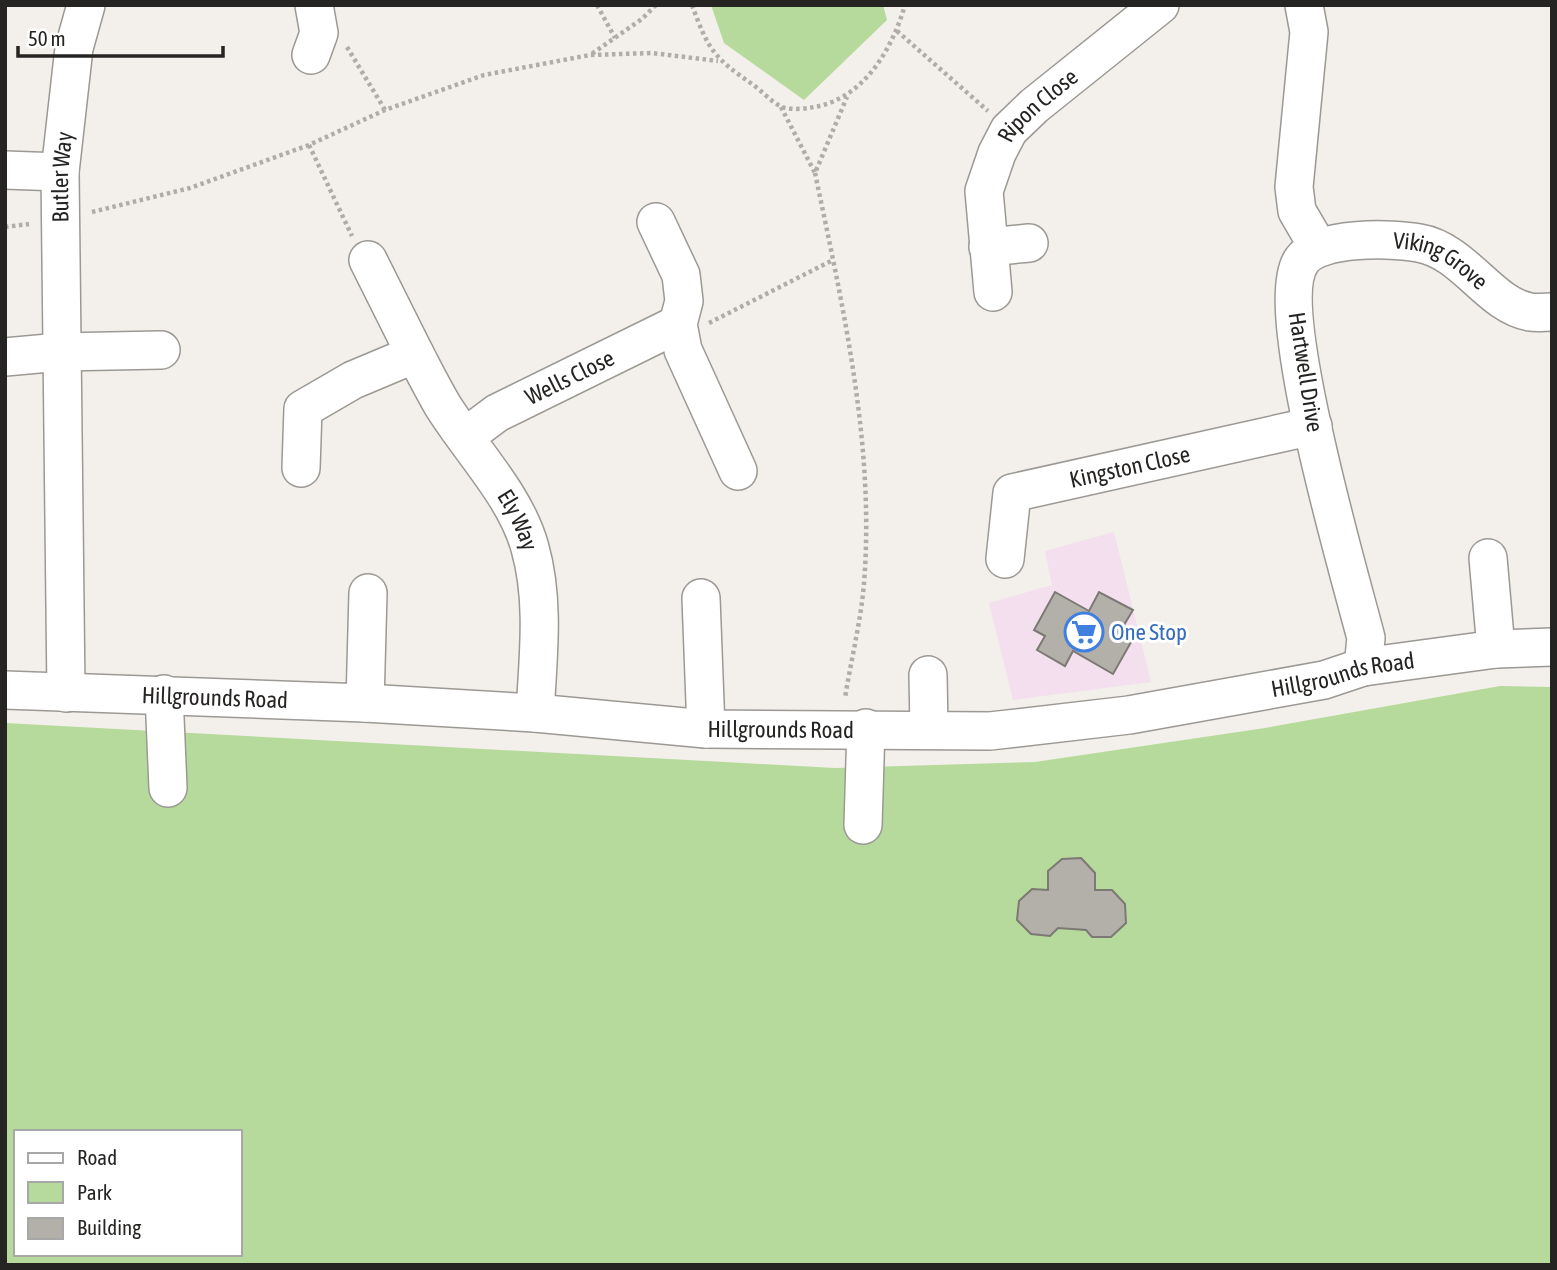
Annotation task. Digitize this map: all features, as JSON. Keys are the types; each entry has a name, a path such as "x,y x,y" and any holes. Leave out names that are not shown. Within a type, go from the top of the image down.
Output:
{"street":[{"name":"Butler Way","path":"66,693 58,221 60,172 74,48 86,5"},
{"name":"Ripon Close","path":"993,292 984,191 997,153 1009,130 1034,106 1160,5"},
{"path":"1304,5 1309,32 1294,187 1297,211 1318,247"},
{"path":"5,170 60,172"},
{"path":"656,222 681,275 684,301 679,331 695,378 738,471"},
{"path":"988,247 1029,243"},
{"name":"Viking Grove","path":"1318,247 1338,243 1420,243 1454,256 1511,304 1531,312 1552,312"},
{"name":"Hartwell Drive","path":"1318,247 1302,258 1294,276 1294,325 1313,426 1366,638 1363,667"},
{"name":"Ely Way","path":"368,260 443,407 503,491 530,545 537,581 539,620 535,713"},
{"name":"Wells Close","path":"465,438 497,414 679,331"},
{"path":"5,357 60,352 161,350"},
{"path":"301,468 303,409 353,380 415,354"},
{"name":"Kingston Close","path":"1004,559 1012,493 1313,426"},
{"path":"1488,558 1496,649"},
{"path":"365,704 368,593"},
{"path":"701,598 706,729"},
{"name":"Hillgrounds Road","path":"5,690 164,694 535,713 706,729 990,731 1129,715 1324,680 1363,667 1496,649 1552,647"},
{"path":"928,675 929,729"},
{"path":"164,694 168,788"},
{"path":"853,728 863,825"}],"path":[{"path":"597,5 615,38"},
{"path":"590,55 656,5"},
{"path":"692,5 705,42 719,61 781,107 815,173 860,416 864,479 864,583 853,728"},
{"path":"815,173 848,96 867,78 897,31 905,5"},
{"path":"897,31 1009,130"},
{"path":"321,32 385,110"},
{"path":"5,227 58,221 190,188 309,145 385,110 484,75 590,55 652,52 719,61"},
{"path":"781,107 814,107 848,96"},
{"path":"309,145 355,243 368,260"},
{"path":"679,331 833,260"}],"shaded area":[{"path":"1114,532 1151,682 1013,700 989,603 1052,585 1045,551"}],"green space":[{"path":"711,5 883,5 887,20 804,100 724,43"},
{"path":"1500,686 1552,687 1552,1265 5,1265 5,723 835,768 1035,762 1265,728"}],"building":[{"name":"One Stop","path":"1055,592 1089,611 1099,592 1133,610 1124,625 1132,630 1130,635 1134,637 1113,674 1073,651 1065,666 1037,650 1045,636 1034,630"},
{"path":"1081,858 1095,873 1095,890 1112,890 1125,904 1126,923 1111,937 1092,937 1086,930 1058,928 1050,936 1031,934 1017,920 1019,901 1032,889 1048,890 1048,871 1062,859"}],"place":[{"name":"One Stop","path":"1084,632"}]}
